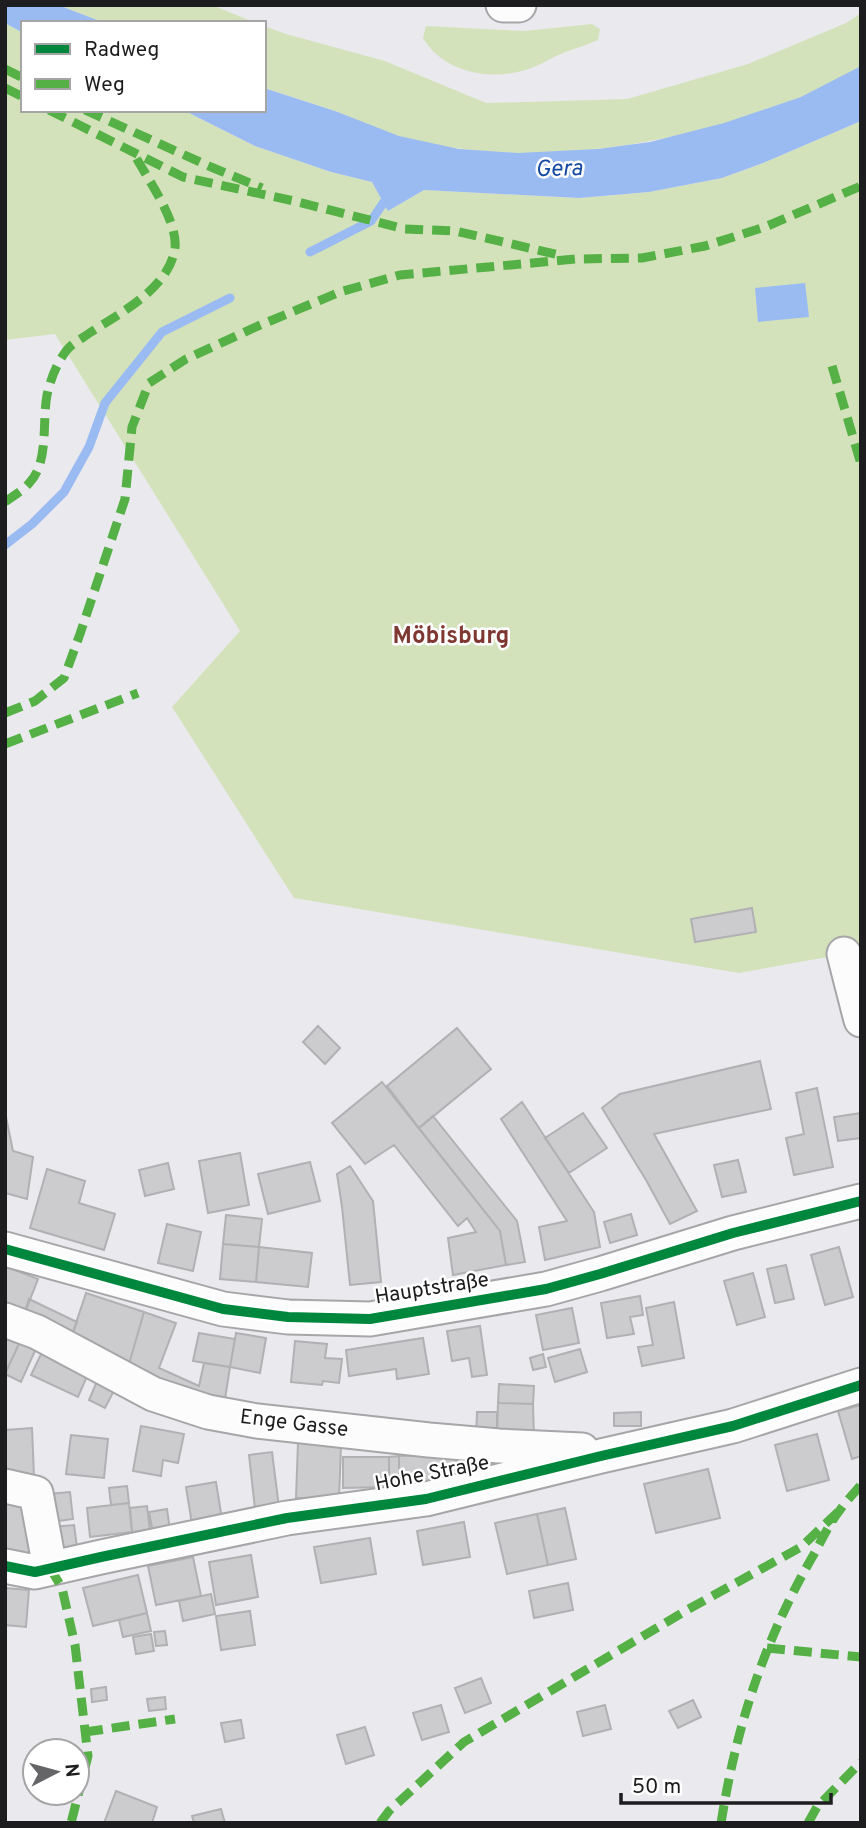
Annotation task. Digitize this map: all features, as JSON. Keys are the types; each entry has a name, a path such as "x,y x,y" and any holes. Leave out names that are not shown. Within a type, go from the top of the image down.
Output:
{"street":[{"path":"503,5 519,5"},
{"path":"844,954 861,1020"},
{"name":"Hauptstraße","path":"5,1249 223,1309 288,1317 370,1319 546,1289 733,1233 861,1201"},
{"name":"Enge Gasse","path":"5,1320 37,1332 153,1394 208,1412 429,1440 499,1446 578,1448 601,1456"},
{"name":"Hohe Straße","path":"5,1566 35,1572 287,1518 426,1499 733,1426 861,1385"},
{"path":"5,1486 36,1493 50,1569"}],"green space":[{"path":"58,5 212,5 251,21 100,21"},
{"path":"861,13 861,66 823,87 752,115 703,129 602,148 550,153 448,147 391,134 335,111 266,89 266,27 385,61 486,103 627,99 748,64 846,23"},
{"path":"5,23 21,32 21,112 187,112 255,146 331,172 372,182 388,211 424,190 579,198 649,192 722,178 861,121 861,945 844,954 739,973 294,898 172,707 240,631 55,334 5,340"},
{"path":"592,24 600,29 598,40 531,68 501,74 471,72 457,67 432,50 423,38 426,26 524,31"}],"water":[{"path":"5,5 58,5 100,21 21,21 21,32 5,23"},
{"name":"Gera","path":"861,66 861,121 722,178 649,192 579,198 424,190 388,211 372,182 331,172 255,146 187,112 266,112 266,89 399,136 459,149 518,153 598,149 650,142 724,123 801,97"},
{"path":"805,283 809,317 758,322 755,288"}],"building":[{"path":"752,908 756,932 695,942 691,919"},
{"path":"318,1026 340,1048 325,1064 303,1042"},
{"path":"457,1028 491,1069 419,1128 387,1086"},
{"path":"760,1061 771,1109 654,1134 697,1211 670,1224 602,1108 620,1094"},
{"path":"382,1082 500,1231 506,1265 453,1275 448,1238 476,1232 467,1218 458,1226 394,1145 365,1164 332,1123"},
{"path":"817,1088 833,1167 794,1175 786,1138 804,1134 796,1093"},
{"path":"522,1102 594,1212 600,1247 545,1260 539,1227 567,1221 501,1119"},
{"path":"5,1112 13,1151 33,1157 27,1199 5,1193"},
{"path":"583,1113 607,1148 569,1173 545,1138"},
{"path":"861,1113 861,1138 838,1141 834,1117"},
{"path":"433,1116 517,1221 525,1262 506,1265 500,1231 419,1128"},
{"path":"240,1153 249,1205 208,1213 199,1161"},
{"path":"738,1160 746,1192 722,1197 714,1165"},
{"path":"310,1162 320,1201 268,1214 258,1174"},
{"path":"168,1163 174,1189 145,1196 139,1170"},
{"path":"350,1166 373,1201 381,1282 350,1285 337,1174"},
{"path":"47,1169 85,1181 79,1203 115,1214 104,1250 30,1228"},
{"path":"631,1214 637,1235 610,1243 604,1222"},
{"path":"226,1215 262,1219 259,1247 223,1244"},
{"path":"167,1224 201,1232 193,1271 158,1263"},
{"path":"223,1244 259,1247 256,1282 220,1279"},
{"path":"259,1247 312,1253 308,1287 256,1282"},
{"path":"839,1247 853,1297 825,1305 811,1255"},
{"path":"786,1265 794,1299 775,1303 767,1269"},
{"path":"7,1267 38,1279 24,1315 5,1308"},
{"path":"753,1273 765,1317 737,1325 724,1281"},
{"path":"86,1293 144,1312 129,1364 71,1338"},
{"path":"640,1296 643,1315 630,1317 634,1334 607,1338 601,1303"},
{"path":"29,1299 77,1322 71,1338 24,1315"},
{"path":"674,1302 684,1358 642,1366 638,1347 653,1345 646,1308"},
{"path":"572,1308 579,1343 543,1350 536,1315"},
{"path":"144,1312 176,1323 159,1368 199,1386 204,1363 230,1367 224,1405 197,1401 129,1364"},
{"path":"480,1326 487,1375 472,1377 469,1358 452,1361 447,1331"},
{"path":"5,1329 23,1335 5,1374"},
{"path":"199,1333 235,1339 230,1367 193,1361"},
{"path":"236,1333 266,1338 260,1373 230,1367"},
{"path":"23,1335 39,1342 21,1382 5,1374"},
{"path":"423,1338 429,1374 397,1379 396,1369 349,1376 346,1350"},
{"path":"295,1341 327,1344 325,1358 342,1359 339,1383 323,1381 322,1385 291,1382"},
{"path":"45,1346 91,1367 78,1397 31,1375"},
{"path":"580,1349 587,1372 555,1382 548,1358"},
{"path":"543,1354 546,1367 533,1370 530,1358"},
{"path":"100,1374 118,1383 105,1408 89,1400"},
{"path":"499,1384 534,1386 533,1404 498,1403"},
{"path":"498,1403 533,1404 534,1439 497,1437"},
{"path":"861,1405 861,1456 852,1459 838,1411"},
{"path":"477,1412 497,1412 497,1437 476,1437"},
{"path":"641,1412 641,1426 614,1426 614,1413"},
{"path":"141,1426 184,1434 178,1463 163,1460 161,1476 133,1471"},
{"path":"32,1428 34,1476 5,1478 5,1430"},
{"path":"817,1434 829,1480 787,1491 775,1445"},
{"path":"71,1435 108,1439 104,1478 66,1474"},
{"path":"298,1442 341,1444 339,1500 296,1498"},
{"path":"272,1452 279,1507 255,1509 249,1455"},
{"path":"458,1454 459,1479 399,1488 399,1456"},
{"path":"399,1456 399,1488 389,1487 389,1457"},
{"path":"343,1457 389,1457 389,1487 343,1488"},
{"path":"481,1457 482,1473 459,1479 457,1458"},
{"path":"708,1469 720,1518 656,1533 644,1484"},
{"path":"216,1482 222,1519 192,1524 186,1487"},
{"path":"127,1486 129,1503 111,1505 109,1488"},
{"path":"70,1492 73,1519 51,1522 48,1494"},
{"path":"5,1496 30,1499 40,1558 5,1554"},
{"path":"129,1503 132,1532 90,1537 87,1508"},
{"path":"147,1506 150,1530 132,1532 130,1508"},
{"path":"565,1508 576,1559 548,1565 537,1514"},
{"path":"167,1509 170,1530 153,1533 149,1512"},
{"path":"537,1514 548,1565 507,1574 495,1523"},
{"path":"464,1522 470,1557 423,1565 417,1531"},
{"path":"74,1525 77,1547 56,1549 53,1527"},
{"path":"370,1538 376,1574 321,1583 314,1547"},
{"path":"251,1555 258,1597 216,1605 209,1562"},
{"path":"193,1557 201,1596 156,1605 148,1566"},
{"path":"138,1575 147,1613 93,1626 83,1588"},
{"path":"568,1583 573,1610 534,1618 529,1591"},
{"path":"5,1588 29,1590 26,1627 5,1625"},
{"path":"211,1594 215,1614 183,1621 179,1601"},
{"path":"250,1611 255,1645 221,1650 216,1616"},
{"path":"147,1613 151,1631 123,1637 119,1620"},
{"path":"165,1631 167,1645 156,1646 154,1632"},
{"path":"151,1634 154,1651 136,1654 133,1637"},
{"path":"481,1678 491,1703 465,1713 455,1688"},
{"path":"106,1687 107,1700 92,1702 91,1689"},
{"path":"165,1697 166,1709 149,1711 147,1699"},
{"path":"693,1700 701,1717 678,1728 669,1711"},
{"path":"441,1705 449,1732 422,1740 413,1713"},
{"path":"605,1705 611,1729 583,1736 577,1712"},
{"path":"241,1720 244,1738 225,1742 221,1723"},
{"path":"365,1727 374,1755 346,1764 337,1735"},
{"path":"116,1791 157,1807 152,1823 104,1823"},
{"path":"221,1809 225,1823 194,1823 192,1816"}],"waterway":[{"path":"310,252 371,221 384,202 391,197"},
{"path":"5,545 32,524 64,492 89,447 105,403 162,332 230,298"}],"marked path":[{"path":"5,69 21,77"},
{"path":"5,88 21,96"},
{"path":"53,112 183,177 405,229 455,231 564,256"},
{"path":"89,112 262,188"},
{"path":"5,502 25,488 40,464 47,395 59,361 74,343 142,298 164,275 171,262 175,248 172,225 133,152"},
{"path":"5,713 35,701 64,678 125,499 132,427 149,383 186,359 340,292 400,275 576,259 642,258 705,246 765,227 861,186"},
{"path":"832,366 861,464"},
{"path":"5,744 138,693"},
{"path":"721,1823 743,1720 765,1655 793,1592 828,1528 861,1485"},
{"path":"380,1823 389,1811 464,1742 687,1610 801,1547 838,1512"},
{"path":"50,1568 62,1588 75,1645 88,1756 71,1823"},
{"path":"767,1648 861,1657"},
{"path":"85,1732 175,1719"},
{"path":"808,1823 817,1807 861,1762"}],"cycle path":[{"path":"5,1249 223,1309 288,1317 370,1319 546,1289 733,1233 861,1201"},
{"path":"5,1566 35,1572 287,1518 426,1499 733,1426 861,1385"}],"district":[{"name":"Möbisburg","path":"451,637"}]}
